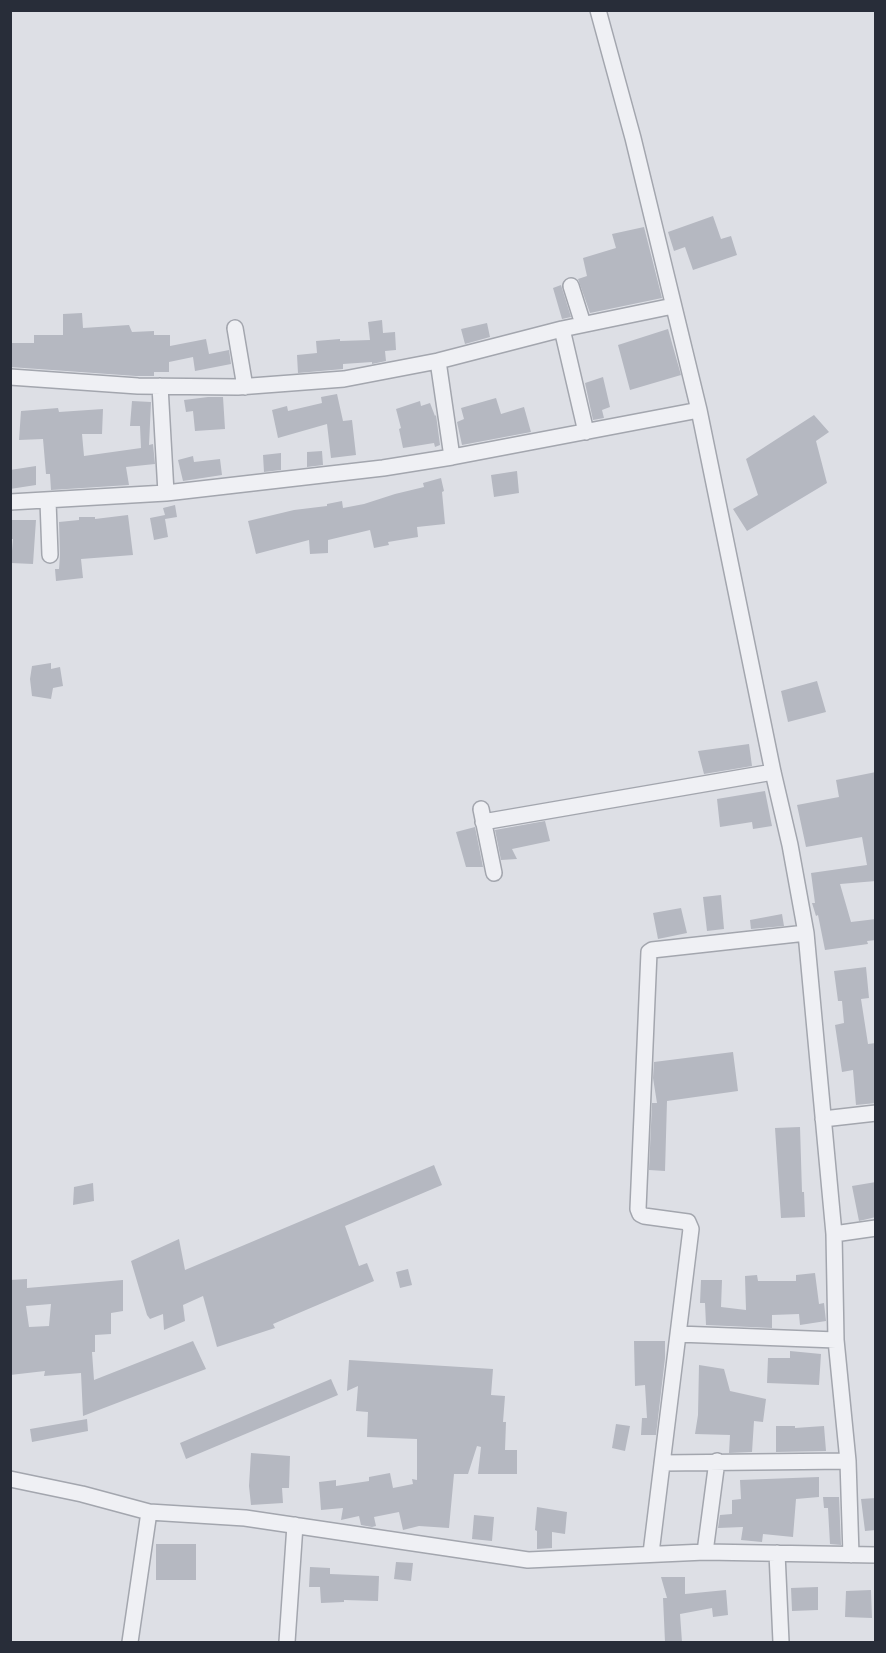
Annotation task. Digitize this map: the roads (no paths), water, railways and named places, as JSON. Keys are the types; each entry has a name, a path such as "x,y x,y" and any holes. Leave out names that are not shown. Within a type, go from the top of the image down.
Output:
{"street":[{"path":"598,10 633,138 699,410 807,933 834,1234 836,1340 848,1461 851,1555"},
{"path":"571,286 583,324"},
{"path":"10,377 160,386 244,387 344,379 438,362 562,329 673,306"},
{"path":"235,328 244,387"},
{"path":"562,329 586,432"},
{"path":"438,362 452,457"},
{"path":"160,386 166,493"},
{"path":"10,502 166,493 372,469 452,457 699,410"},
{"path":"48,501 50,555"},
{"path":"494,873 482,816 773,772"},
{"path":"651,1553 691,1225 687,1221 644,1216 638,1209 649,952 807,933"},
{"path":"823,1119 876,1113"},
{"path":"834,1234 876,1228"},
{"path":"678,1334 836,1340"},
{"path":"705,1552 717,1461"},
{"path":"662,1463 848,1461"},
{"path":"10,1479 82,1494 149,1512 244,1518 295,1524 528,1560 705,1552 876,1555"},
{"path":"130,1642 149,1512"},
{"path":"287,1642 295,1524"},
{"path":"777,1553 781,1642"}]}
